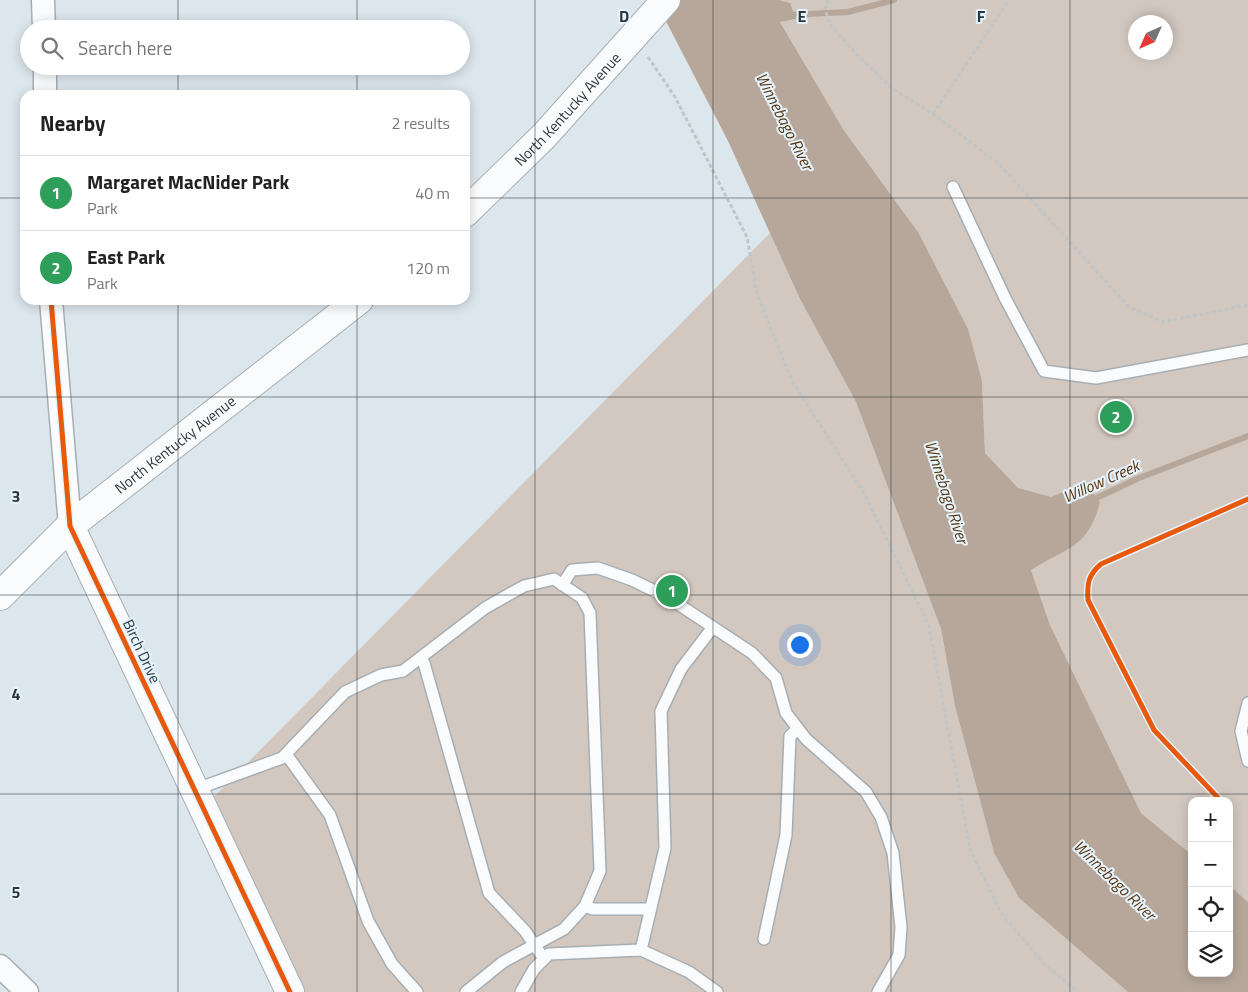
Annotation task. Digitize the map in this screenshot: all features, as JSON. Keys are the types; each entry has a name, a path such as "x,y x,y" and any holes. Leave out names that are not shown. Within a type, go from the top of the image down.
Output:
{"main road":[{"name":"North Kentucky Avenue","path":"470,208 544,136 666,0"},
{"name":"North Kentucky Avenue","path":"0,596 70,526 353,305"},
{"name":"Birch Drive","path":"70,526 290,992"}],"street":[{"path":"42,0 43,20"},
{"path":"45,75 45,90"},
{"name":"Birch Drive","path":"51,305 70,526"},
{"path":"0,966 27,992"}],"lane":[{"path":"953,187 1005,298 1044,371 1096,378 1248,350"},
{"path":"562,585 572,570 598,568 632,580 669,598 752,653 776,678 786,713 806,739 866,792 881,817 893,853 901,927 899,955 878,992"},
{"path":"194,790 282,758 345,692 381,675 403,671 485,608 524,586 554,579 582,598 590,613 600,871 585,906 564,929 503,962 466,992"},
{"path":"641,950 665,848 661,711 681,669 712,627"},
{"path":"421,658 489,894 525,931 533,946 544,959"},
{"path":"1248,703 1241,731 1248,761"},
{"path":"764,939 786,835 790,736 798,729"},
{"path":"286,754 330,815 368,921 392,964 417,992"},
{"path":"585,906 593,909 651,909"},
{"path":"521,992 534,969 549,954 641,950 690,972 717,992"}],"path":[{"path":"828,0 825,8 829,23 859,57 893,89 933,114 998,163 1129,307 1163,322 1248,305"},
{"path":"933,114 1009,0"},
{"path":"633,36 675,97 747,237 757,294 792,381 865,495 929,626 970,849 1001,913 1043,964 1078,992"}],"shaded area":[{"path":"779,0 1248,0 1248,902 1233,889 1233,797 1188,797 1188,852 1141,813 1050,625 1031,570 985,453 982,381 918,232 841,126 780,22 795,19"},
{"path":"770,233 801,301 856,402 941,629 955,706 994,853 1019,898 1128,992 290,992 202,809"}],"water":[{"name":"Winnebago River","path":"655,0 779,0 790,3 796,19 780,22 843,129 918,232 968,329 982,381 985,453 1018,488 1051,497 1085,483 1100,502 1089,529 1082,538 1065,551 1031,570 1050,625 1141,813 1188,852 1188,977 1233,977 1233,889 1248,902 1248,992 1128,992 1019,898 994,853 955,706 941,629 856,402 800,299 728,141"}],"waterway":[{"path":"787,15 848,12 894,0"},
{"name":"Willow Creek","path":"1090,501 1139,478 1248,436"}],"cycle path":[{"path":"51,305 70,526 290,992"},
{"path":"1217,797 1154,730 1088,600 1088,589 1091,576 1101,564 1248,499"}],"place":[{"name":"East Park","path":"1116,417"},
{"name":"Margaret MacNider Park","path":"672,591"}]}
